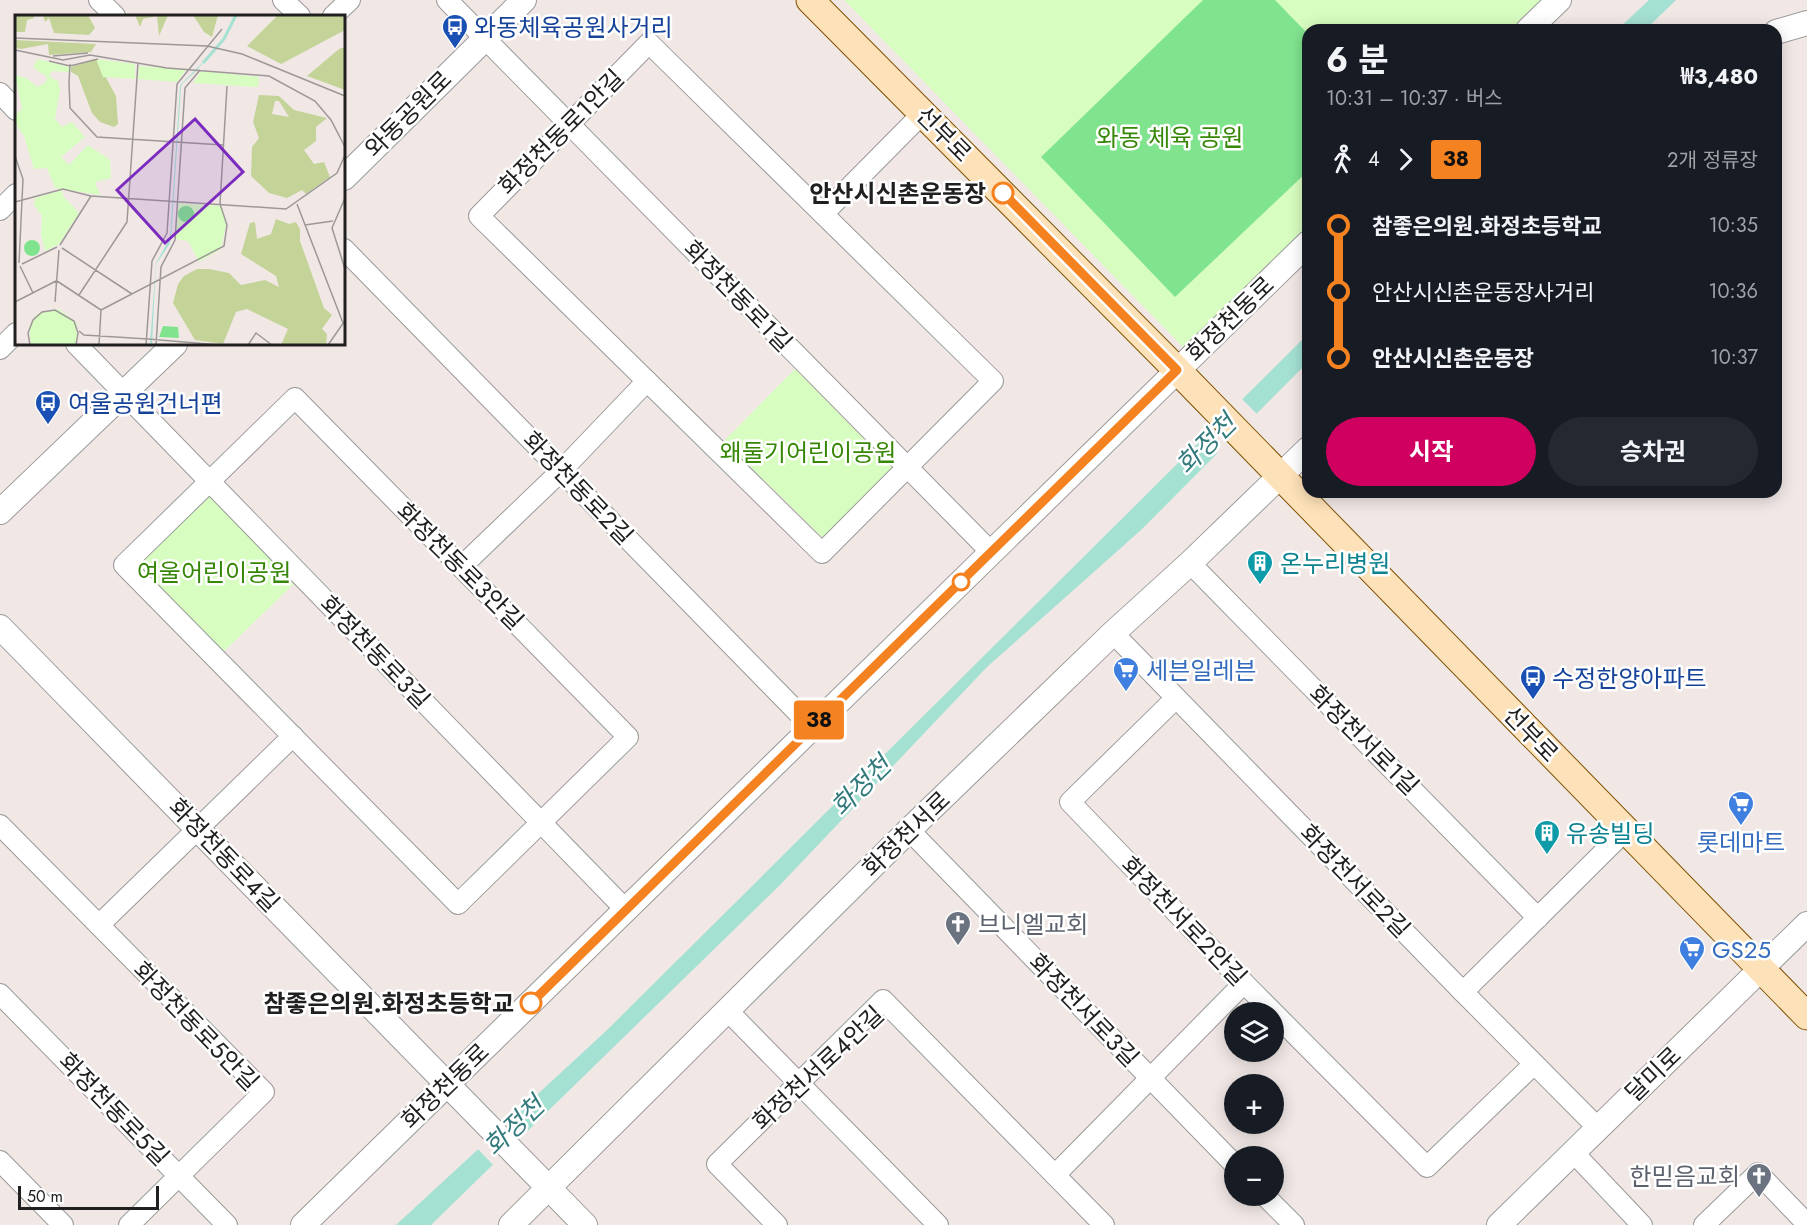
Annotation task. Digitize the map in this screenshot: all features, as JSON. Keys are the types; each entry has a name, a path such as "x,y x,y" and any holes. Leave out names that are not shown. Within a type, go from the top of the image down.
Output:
{"main road":[{"name":"선부로","path":"810,0 1177,370 1807,1016"}],"street":[{"path":"99,0 114,15"},
{"path":"284,0 299,15"},
{"path":"334,15 350,0"},
{"name":"화정천동로1길","path":"447,0 991,552"},
{"name":"와동공원로","path":"345,177 524,0"},
{"path":"1534,24 1559,0"},
{"path":"1782,30 1807,23"},
{"name":"화정천동로1안길","path":"650,43 823,214 993,381 822,553 479,216 650,43"},
{"path":"0,93 15,109"},
{"path":"823,214 923,113"},
{"path":"0,210 15,195"},
{"name":"화정천동로","path":"303,1225 1302,249"},
{"name":"화정천동로2길","path":"345,250 812,727"},
{"path":"0,349 15,334"},
{"name":"화정천동로3길","path":"77,345 626,910"},
{"path":"0,512 174,345"},
{"path":"461,567 561,471 647,381"},
{"name":"화정천동로3안길","path":"295,398 628,737 458,904 124,565 209,482 295,398"},
{"name":"화정천서로","path":"511,1225 909,830 1302,455"},
{"name":"화정천서로1길","path":"1190,563 1538,918"},
{"name":"화정천동로4길","path":"0,627 585,1225"},
{"name":"화정천서로2길","path":"1113,633 1598,1128"},
{"name":"화정천서로2안길","path":"1176,698 1070,802 1244,983 1428,1167 1534,1064"},
{"path":"99,925 293,736"},
{"name":"화정천동로5안길","path":"0,825 264,1092 129,1225"},
{"name":"화정천서로3길","path":"909,830 1224,1154"},
{"path":"1463,992 1625,831"},
{"name":"달미로","path":"1498,1225 1807,924"},
{"path":"1055,1175 1244,983"},
{"name":"화정천동로5길","path":"0,994 227,1225"},
{"name":"화정천서로4안길","path":"777,1225 717,1164 884,1000 1104,1225"},
{"path":"727,1010 938,1225"},
{"path":"1573,1152 1642,1225"},
{"path":"0,1161 63,1225"},
{"path":"1704,1225 1758,1173 1807,1224"},
{"path":"1275,1206 1294,1225"}],"green space":[{"name":"와동 체육 공원","path":"844,0 1552,0 1527,24 1302,24 1302,242 1188,352"},
{"name":"안산시신촌운동장","path":"1203,0 1275,0 1302,28 1302,177 1175,297 1041,157"},
{"name":"왜둘기어린이공원","path":"795,369 891,463 893,470 830,538 822,537 724,441"},
{"name":"여울어린이공원","path":"210,488 299,579 219,656 130,565"}],"water":[{"path":"1649,0 1676,0 1651,24 1623,24"},
{"name":"화정천","path":"1302,340 1302,368 1141,530 987,667 780,885 431,1225 396,1225 606,1031"}],"pier":[{"path":"1240,397 1259,416 1219,455 1201,436"},
{"path":"507,1119 526,1137 495,1167 476,1147"}],"bus line":[{"name":"38","path":"531,1003 1177,370 1003,193"}],"place":[{"name":"와동체육공원사거리","path":"455,50"},
{"name":"안산시신촌운동장","path":"1003,193"},
{"name":"여울공원건너편","path":"48,426"},
{"name":"온누리병원","path":"1260,586"},
{"name":"세븐일레븐","path":"1126,693"},
{"name":"수정한양아파트","path":"1533,701"},
{"name":"롯데마트","path":"1741,827"},
{"name":"유송빌딩","path":"1547,856"},
{"name":"브니엘교회","path":"958,947"},
{"name":"GS25","path":"1692,972"},
{"name":"참좋은의원.화정초등학교","path":"531,1003"},
{"name":"한믿음교회","path":"1759,1199"}]}
